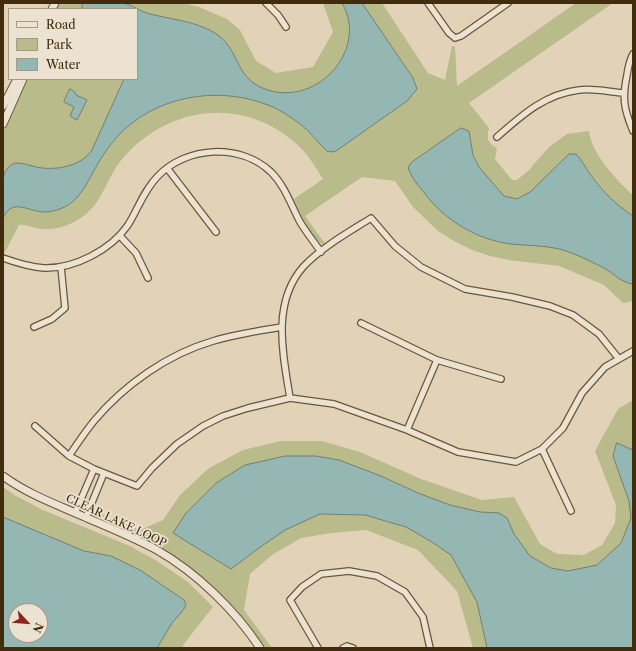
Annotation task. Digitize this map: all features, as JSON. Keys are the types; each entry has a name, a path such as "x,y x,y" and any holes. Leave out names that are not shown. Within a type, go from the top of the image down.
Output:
{"street":[{"path":"266,3 278,15 286,28"},
{"path":"428,3 449,33 455,38 461,36 508,3"},
{"path":"633,54 630,60 623,93 627,116 633,131"},
{"path":"3,106 16,80"},
{"path":"3,124 23,80"},
{"path":"497,137 534,106 560,94 580,89 623,93"},
{"path":"3,258 28,266 45,268 61,267 84,260 113,243 120,236 149,187 158,176 175,163 191,155 205,152 241,155 252,160 271,173 281,185 300,221 321,252"},
{"path":"167,168 216,232"},
{"path":"290,398 286,377 282,327 284,306 291,284 305,265 341,237 372,218 395,246 421,267 465,289 512,297 550,306 573,315 599,334 619,359"},
{"path":"120,236 136,253 148,278"},
{"path":"34,327 52,319 65,308 61,267"},
{"path":"362,322 437,360 501,379"},
{"path":"69,456 93,422 107,406 127,388 160,364 211,341 240,334 282,327"},
{"path":"35,426 69,456 94,469 137,486 152,468 177,444 204,426 223,416 248,408 290,398 334,404 407,430 458,452 516,462 542,449 563,428 582,393 605,367 633,351"},
{"path":"407,430 437,360"},
{"path":"542,449 571,511"},
{"path":"75,513 94,469"},
{"path":"86,517 104,473"},
{"name":"CLEAR LAKE LOOP","path":"3,476 18,487 36,497 86,517 157,551 197,578 214,593 254,638 260,648"},
{"path":"318,648 290,600 302,587 321,574 349,571 377,576 405,592 423,617 430,648"},
{"path":"343,648 347,646 353,648"}],"green space":[{"path":"60,3 183,3 199,7 227,19 240,30 256,61 276,73 313,67 333,32 323,3 382,3 428,73 445,80 452,46 455,47 457,86 576,3 613,3 469,103 489,128 488,140 497,148 495,159 512,180 517,180 528,171 549,147 567,134 589,131 591,140 600,158 619,182 633,195 633,301 623,303 604,285 559,266 509,260 490,256 472,250 454,241 438,231 413,207 395,181 362,177 305,216 326,245 321,244 316,240 307,226 294,199 323,179 310,158 298,145 272,127 250,118 228,113 205,114 182,118 161,128 141,141 123,158 100,197 82,217 72,223 54,229 42,229 19,225 5,252 3,250 3,132 26,80 138,80 138,8 58,8"},
{"path":"633,400 633,648 473,648 457,591 418,550 366,530 301,538 272,555 250,574 244,610 272,648 264,648 253,631 226,599 195,572 179,560 143,539 98,519 101,514 140,530 163,520 180,495 209,468 243,450 281,441 322,441 360,452 421,479 482,500 514,497 540,544 557,554 584,555 602,545 615,523 616,505 595,451 618,409"},
{"path":"3,487 16,496 43,510 130,546 157,561 188,582 213,607 183,645 183,648 3,648"}],"water":[{"path":"83,3 122,3 137,8 82,8"},
{"path":"342,3 362,3 413,78 417,89 407,101 336,151 331,152 327,151 303,126 288,115 272,107 248,99 228,96 187,98 149,112 132,123 108,148 81,193 68,205 57,210 45,212 21,207 11,208 3,218 3,179 9,167 17,163 42,168 63,167 77,163 92,150 124,80 138,80 138,9 153,15 192,23 211,31 226,43 244,73 257,86 268,90 287,93 304,90 321,82 334,70 344,55 349,38 349,21"},
{"path":"70,89 75,92 76,95 87,100 77,120 70,116 74,107 64,102"},
{"path":"461,128 469,131 473,155 479,167 504,196 517,199 530,192 569,154 576,154 605,192 633,216 633,284 625,282 604,268 566,251 543,246 499,242 475,234 453,221 443,213 418,185 411,175 408,167 412,162"},
{"path":"617,443 633,450 633,648 487,648 477,602 451,555 406,527 365,515 320,514 285,530 231,569 173,533 186,513 216,483 245,465 285,456 316,456 339,460 450,505 480,512 499,513 507,518 514,534 530,556 551,568 568,571 597,565 621,543 631,518 629,501 613,456"},
{"path":"3,517 84,551 111,556 140,570 184,600 186,605 184,609 172,623 157,648 3,648"}]}
